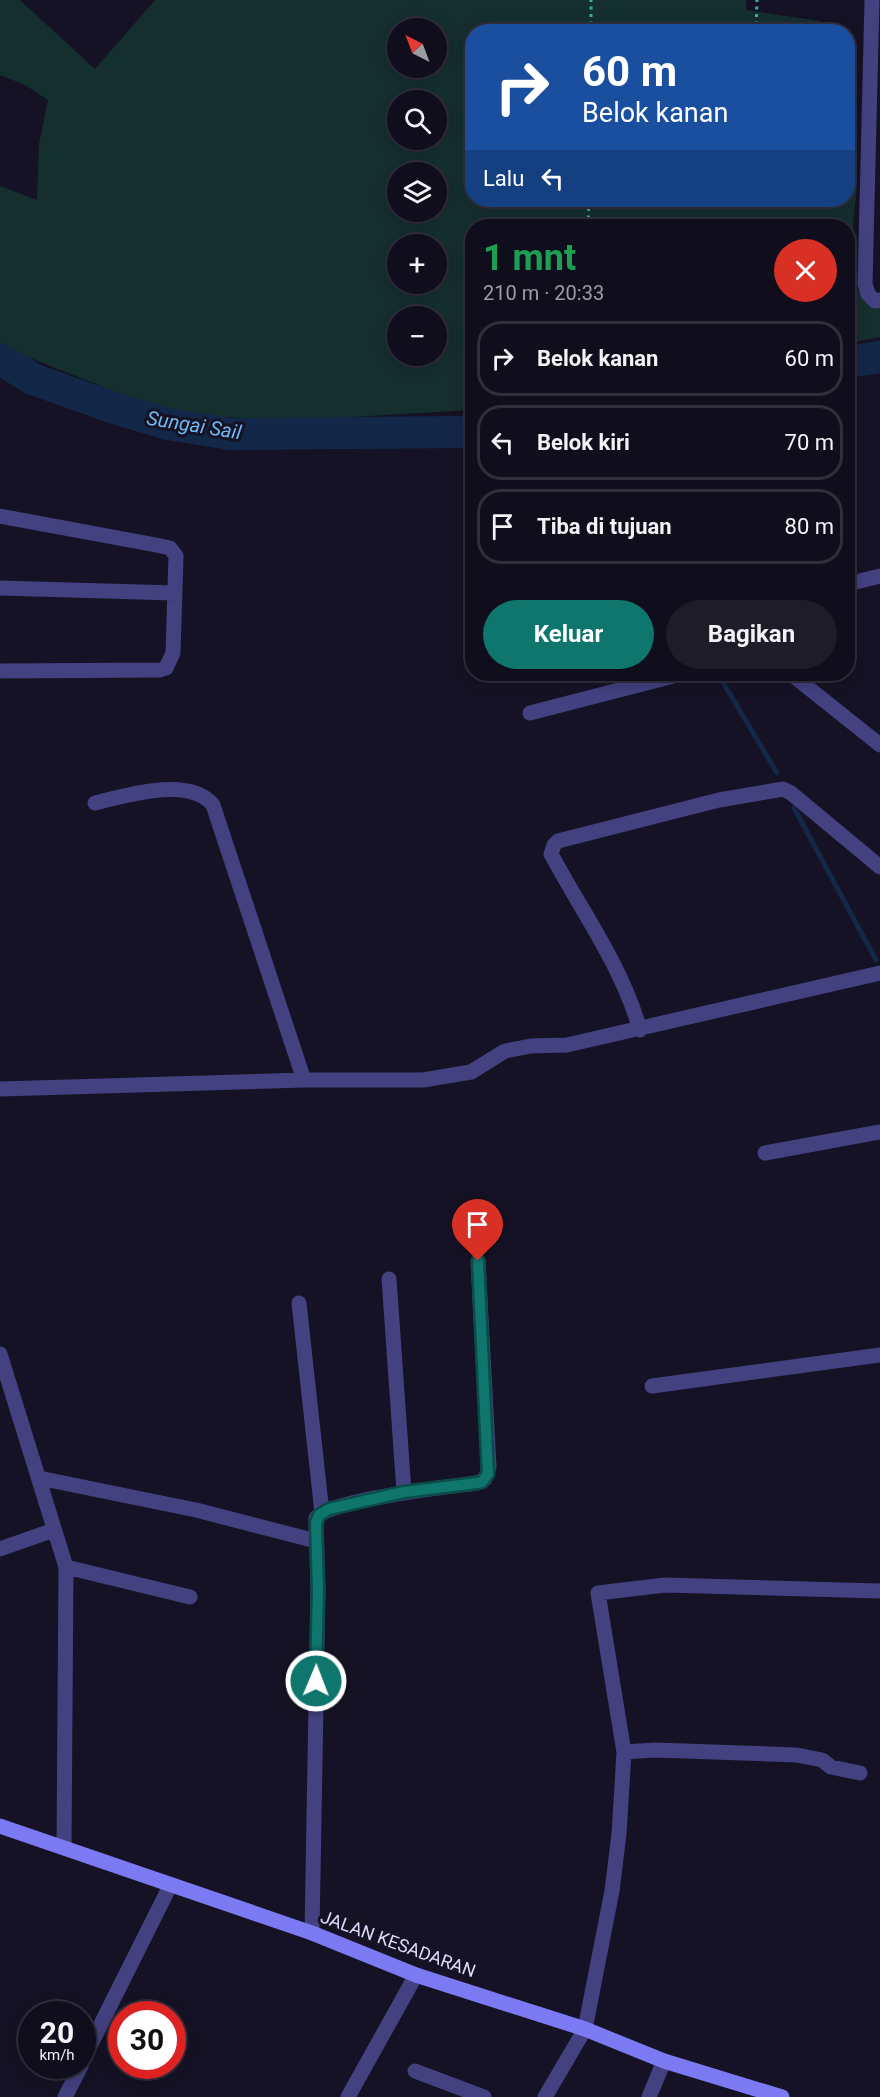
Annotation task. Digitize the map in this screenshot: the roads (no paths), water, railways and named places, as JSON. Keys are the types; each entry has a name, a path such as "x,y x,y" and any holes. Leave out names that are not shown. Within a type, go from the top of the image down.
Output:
{"street":[{"path":"872,0 865,284 868,294 875,301 880,300"},
{"path":"0,516 170,548 176,556 173,653 166,668 160,670 0,671"},
{"path":"855,582 880,576"},
{"path":"0,588 175,593"},
{"path":"530,713 654,681"},
{"path":"800,681 880,745"},
{"path":"640,1030 612,958 574,897 551,854 558,841 718,800 783,789 791,793 880,867"},
{"path":"95,803 142,791 190,791 206,796 213,805 304,1080"},
{"path":"0,1089 304,1080 423,1080 471,1072 505,1051 531,1046 567,1045 640,1030 880,973"},
{"path":"765,1153 880,1131"},
{"path":"312,1933 318,1589 316,1518 322,1513 404,1492 482,1482 488,1474 478,1261"},
{"path":"389,1279 404,1492"},
{"path":"299,1303 322,1513"},
{"path":"0,1354 66,1567 64,1848"},
{"path":"652,1386 880,1355"},
{"path":"39,1478 196,1510 316,1541"},
{"path":"0,1549 54,1530"},
{"path":"66,1567 190,1597"},
{"path":"545,2097 585,2029 612,1891 619,1834 624,1752 598,1593 665,1585 880,1591"},
{"path":"624,1752 655,1750 797,1755 822,1760 831,1767 860,1773"},
{"name":"JALAN KESADARAN","path":"0,1826 312,1933 416,1974 585,2029 664,2061 782,2097"},
{"path":"96,2036 170,1886"},
{"path":"348,2097 416,1974"},
{"path":"649,2097 664,2061"},
{"path":"415,2071 484,2097"},
{"path":"65,2097 74,2079"}],"waterway":[{"name":"Sungai Sail","path":"855,361 880,357"},
{"name":"Sungai Sail","path":"0,359 33,379 114,408 168,424 230,434 465,432"},
{"path":"722,681 777,773"},
{"path":"794,808 876,960"}]}
